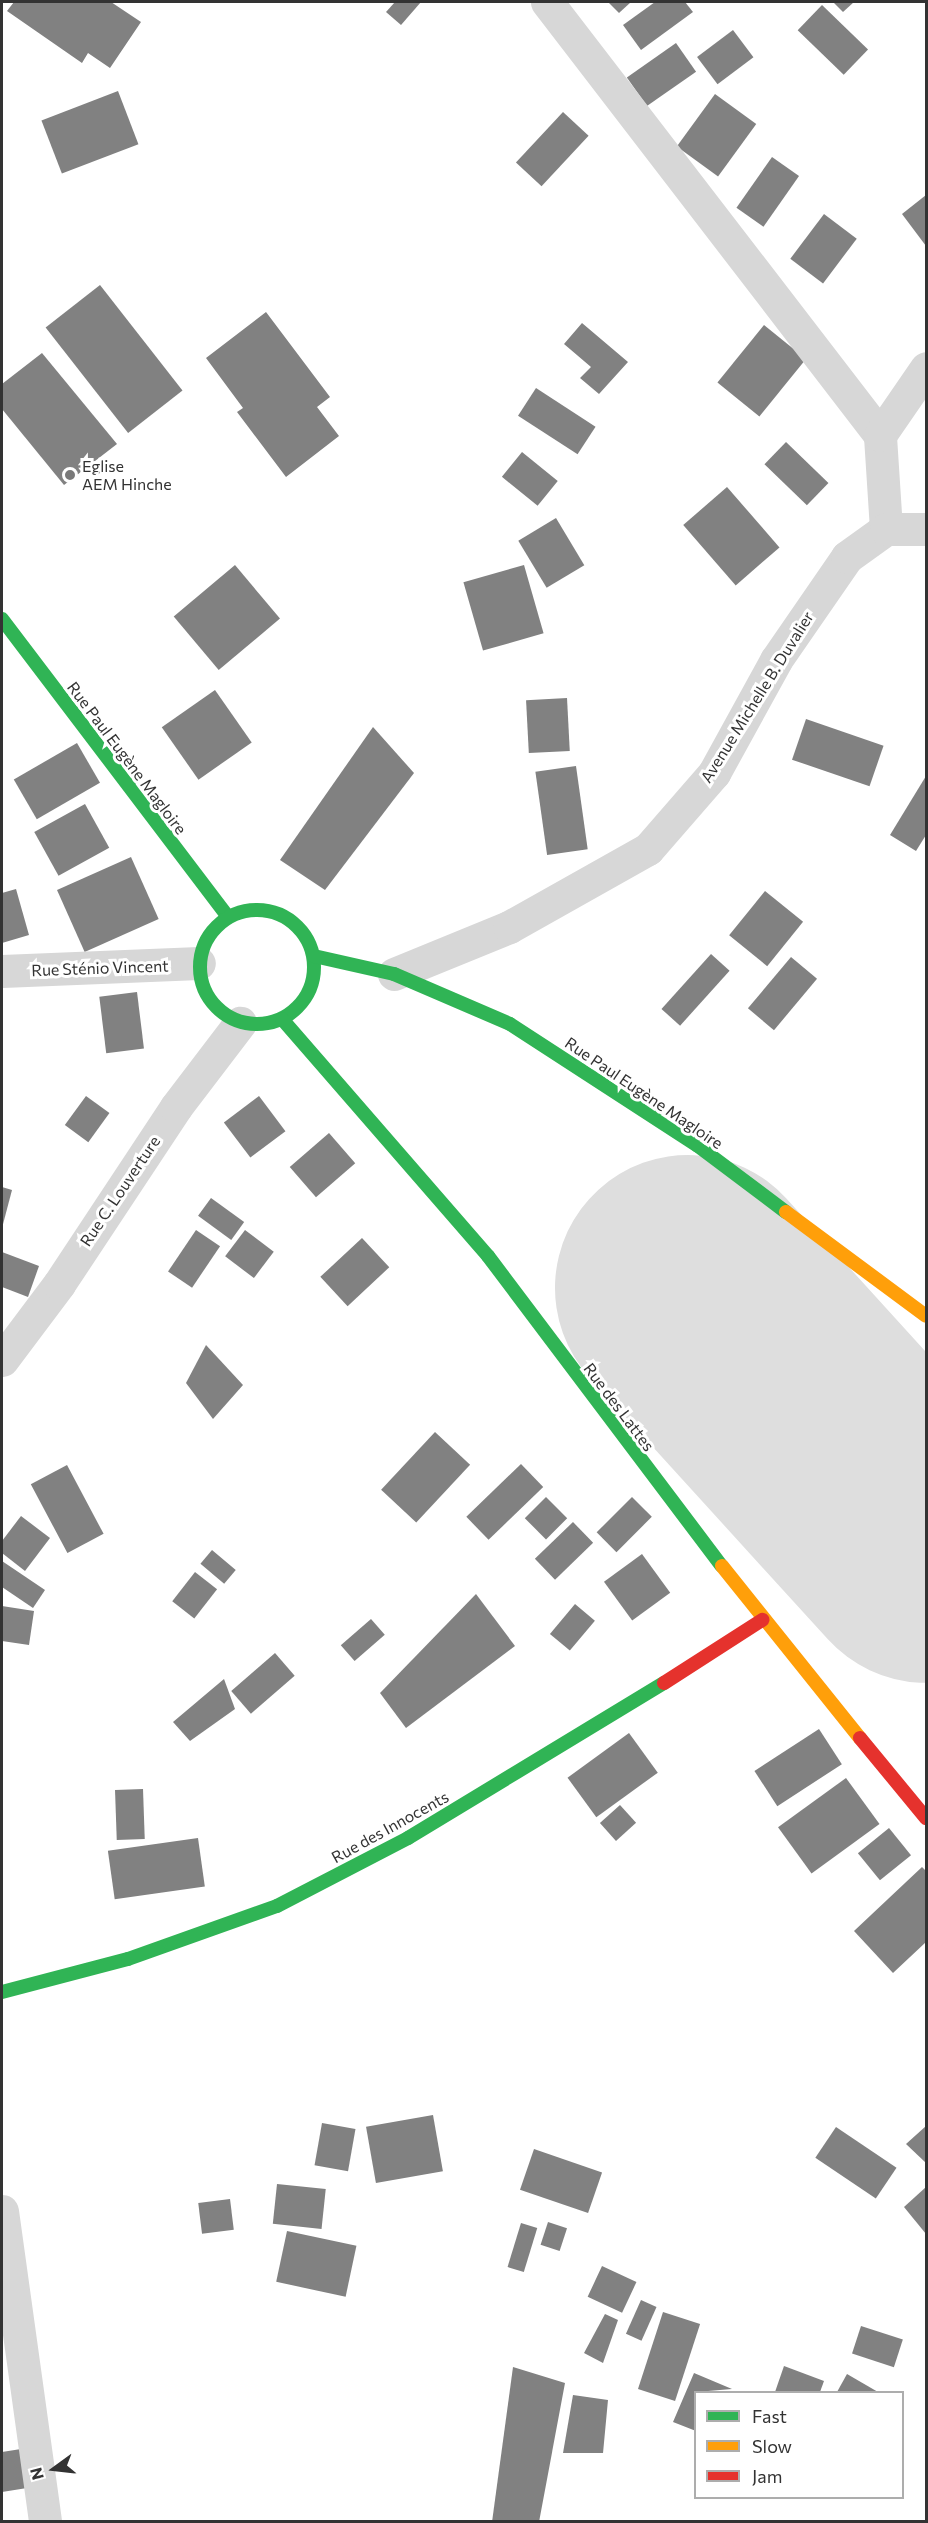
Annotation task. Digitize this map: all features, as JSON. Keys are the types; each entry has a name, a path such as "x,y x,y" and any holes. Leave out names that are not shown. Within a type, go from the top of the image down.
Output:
{"street":[{"path":"547,2 879,435 886,529 927,529"},
{"path":"879,435 927,368"},
{"name":"Avenue Michelle B. Duvalier","path":"394,974 509,927 648,849 714,773 776,660 848,558 886,529"},
{"name":"Rue Paul Eugène Magloire","path":"2,619 228,917"},
{"path":"248,910 270,910 290,920 305,936 314,956 309,993 282,1019 262,1025 240,1023 210,1000 199,963 207,937 228,917 248,910"},
{"name":"Rue Paul Eugène Magloire","path":"314,956 394,974 510,1024 698,1146 927,1316"},
{"name":"Rue Sténio Vincent","path":"2,971 199,963"},
{"name":"Rue des Lattes","path":"282,1019 488,1256 762,1620 927,1818"},
{"name":"Rue C. Louverture","path":"2,1360 58,1284 176,1107 240,1023"},
{"name":"Rue des Innocents","path":"2,1992 128,1959 277,1906 408,1838 547,1757 762,1620"},
{"path":"2,2211 13,2371 45,2522"}],"building":[{"path":"14,2 111,2 141,22 110,68 88,53 82,63 7,11"},
{"path":"395,2 421,2 401,25 386,12"},
{"path":"608,2 631,2 619,13"},
{"path":"655,2 685,2 693,12 641,50 623,25"},
{"path":"833,2 854,2 843,12"},
{"path":"822,5 868,49 844,75 798,30"},
{"path":"733,30 753,57 718,84 697,57"},
{"path":"676,43 696,72 647,106 627,77"},
{"path":"118,91 138,144 62,174 41,120"},
{"path":"715,94 756,124 718,177 677,147"},
{"path":"563,112 589,136 542,186 516,162"},
{"path":"772,157 799,176 763,227 736,208"},
{"path":"926,195 926,246 902,214"},
{"path":"824,214 857,239 823,283 790,259"},
{"path":"100,285 182,391 128,433 46,327"},
{"path":"266,312 330,397 317,407 339,436 286,477 237,412 243,408 206,358"},
{"path":"582,323 628,362 599,394 580,378 591,367 564,344"},
{"path":"764,325 806,359 759,416 717,383"},
{"path":"42,353 117,444 64,485 2,409 2,384"},
{"path":"536,388 596,427 578,454 518,416"},
{"path":"786,442 828,483 807,505 764,464"},
{"path":"522,452 558,481 538,506 502,477"},
{"path":"727,487 779,547 736,585 683,525"},
{"path":"556,518 584,565 547,588 518,541"},
{"path":"235,565 280,619 219,670 174,616"},
{"path":"524,565 544,633 483,651 463,582"},
{"path":"215,690 252,742 198,780 162,727"},
{"path":"567,698 570,751 529,753 526,700"},
{"path":"806,719 884,746 870,786 792,760"},
{"path":"373,727 414,773 325,890 280,860"},
{"path":"77,743 100,783 37,819 14,780"},
{"path":"576,766 588,849 547,855 535,772"},
{"path":"926,776 926,835 916,851 890,835"},
{"path":"85,804 109,848 59,876 34,832"},
{"path":"131,857 159,919 85,952 57,890"},
{"path":"16,889 29,935 2,943 2,893"},
{"path":"765,891 803,922 767,966 729,935"},
{"path":"711,954 730,971 680,1026 661,1009"},
{"path":"791,957 817,979 774,1030 748,1008"},
{"path":"137,992 144,1049 106,1053 99,997"},
{"path":"86,1096 109,1113 88,1142 65,1125"},
{"path":"259,1096 285,1131 250,1158 224,1122"},
{"path":"329,1133 355,1163 316,1197 290,1167"},
{"path":"2,1187 12,1190 2,1228"},
{"path":"211,1198 244,1222 231,1240 198,1216"},
{"path":"196,1230 220,1246 192,1288 168,1271"},
{"path":"245,1230 274,1252 254,1278 225,1256"},
{"path":"362,1238 389,1267 348,1306 320,1277"},
{"path":"2,1252 39,1266 28,1297 2,1287"},
{"path":"206,1345 243,1385 213,1419 186,1383"},
{"path":"435,1432 470,1465 416,1523 381,1490"},
{"path":"521,1464 543,1487 489,1540 466,1517"},
{"path":"67,1465 104,1534 67,1553 31,1484"},
{"path":"546,1497 567,1518 546,1539 525,1518"},
{"path":"632,1497 652,1517 616,1552 597,1532"},
{"path":"21,1516 50,1538 25,1571 2,1553 2,1541"},
{"path":"573,1522 593,1543 555,1580 535,1559"},
{"path":"212,1550 236,1570 224,1584 200,1564"},
{"path":"642,1554 670,1593 632,1620 604,1582"},
{"path":"2,1561 45,1590 33,1608 2,1587"},
{"path":"195,1572 217,1589 194,1618 172,1601"},
{"path":"476,1594 515,1646 406,1728 380,1693"},
{"path":"575,1604 595,1621 570,1651 550,1634"},
{"path":"2,1606 34,1611 29,1645 2,1641"},
{"path":"371,1619 385,1635 355,1661 341,1645"},
{"path":"275,1653 295,1676 251,1714 231,1691"},
{"path":"224,1679 235,1709 190,1741 173,1722"},
{"path":"819,1729 842,1764 777,1806 754,1771"},
{"path":"629,1733 658,1773 596,1817 568,1778"},
{"path":"846,1778 880,1824 812,1873 778,1827"},
{"path":"143,1789 145,1839 117,1840 115,1790"},
{"path":"620,1805 636,1823 616,1841 600,1823"},
{"path":"889,1828 911,1855 880,1880 858,1853"},
{"path":"198,1838 205,1887 115,1899 108,1851"},
{"path":"922,1867 926,1871 926,1942 893,1973 854,1931"},
{"path":"433,2115 443,2171 376,2183 366,2127"},
{"path":"322,2123 355,2129 348,2171 315,2165"},
{"path":"926,2126 926,2163 906,2144"},
{"path":"836,2127 897,2168 876,2198 815,2158"},
{"path":"534,2149 602,2172 588,2213 520,2190"},
{"path":"277,2184 326,2189 322,2229 273,2224"},
{"path":"926,2187 926,2234 904,2207"},
{"path":"230,2199 234,2230 202,2234 198,2203"},
{"path":"548,2222 567,2228 560,2251 541,2245"},
{"path":"521,2223 537,2228 524,2272 508,2267"},
{"path":"287,2231 356,2246 346,2297 276,2282"},
{"path":"602,2266 636,2282 622,2313 588,2297"},
{"path":"641,2300 657,2307 641,2341 626,2334"},
{"path":"663,2312 700,2324 675,2401 638,2389"},
{"path":"605,2314 618,2320 603,2363 584,2353"},
{"path":"861,2326 903,2340 894,2367 852,2354"},
{"path":"784,2366 824,2381 820,2391 775,2391"},
{"path":"513,2367 565,2383 539,2522 492,2522"},
{"path":"694,2373 732,2389 694,2391 694,2430 673,2422"},
{"path":"847,2374 876,2391 838,2391"},
{"path":"573,2395 608,2400 603,2453 563,2453"},
{"path":"21,2449 27,2488 2,2492 2,2452"}],"runway":[{"path":"688,1288 926,1550"}],"traffic: fast":[{"path":"2,619 228,917"},
{"path":"257,910 279,914 298,926 310,945 314,967 310,989 298,1008 279,1020 257,1024 235,1020 216,1008 204,989 200,967 204,945 216,926 235,914 257,910"},
{"path":"314,956 394,974 510,1024 698,1146 786,1212"},
{"path":"282,1019 488,1256 722,1566"},
{"path":"2,1992 128,1959 277,1906 408,1838 664,1683"}],"traffic: slow":[{"path":"786,1212 926,1316"},
{"path":"722,1566 860,1738"}],"traffic: jam":[{"path":"664,1683 762,1620"},
{"path":"860,1738 926,1818"}],"place":[{"name":"Eglise AEM Hinche","path":"70,475"}]}
